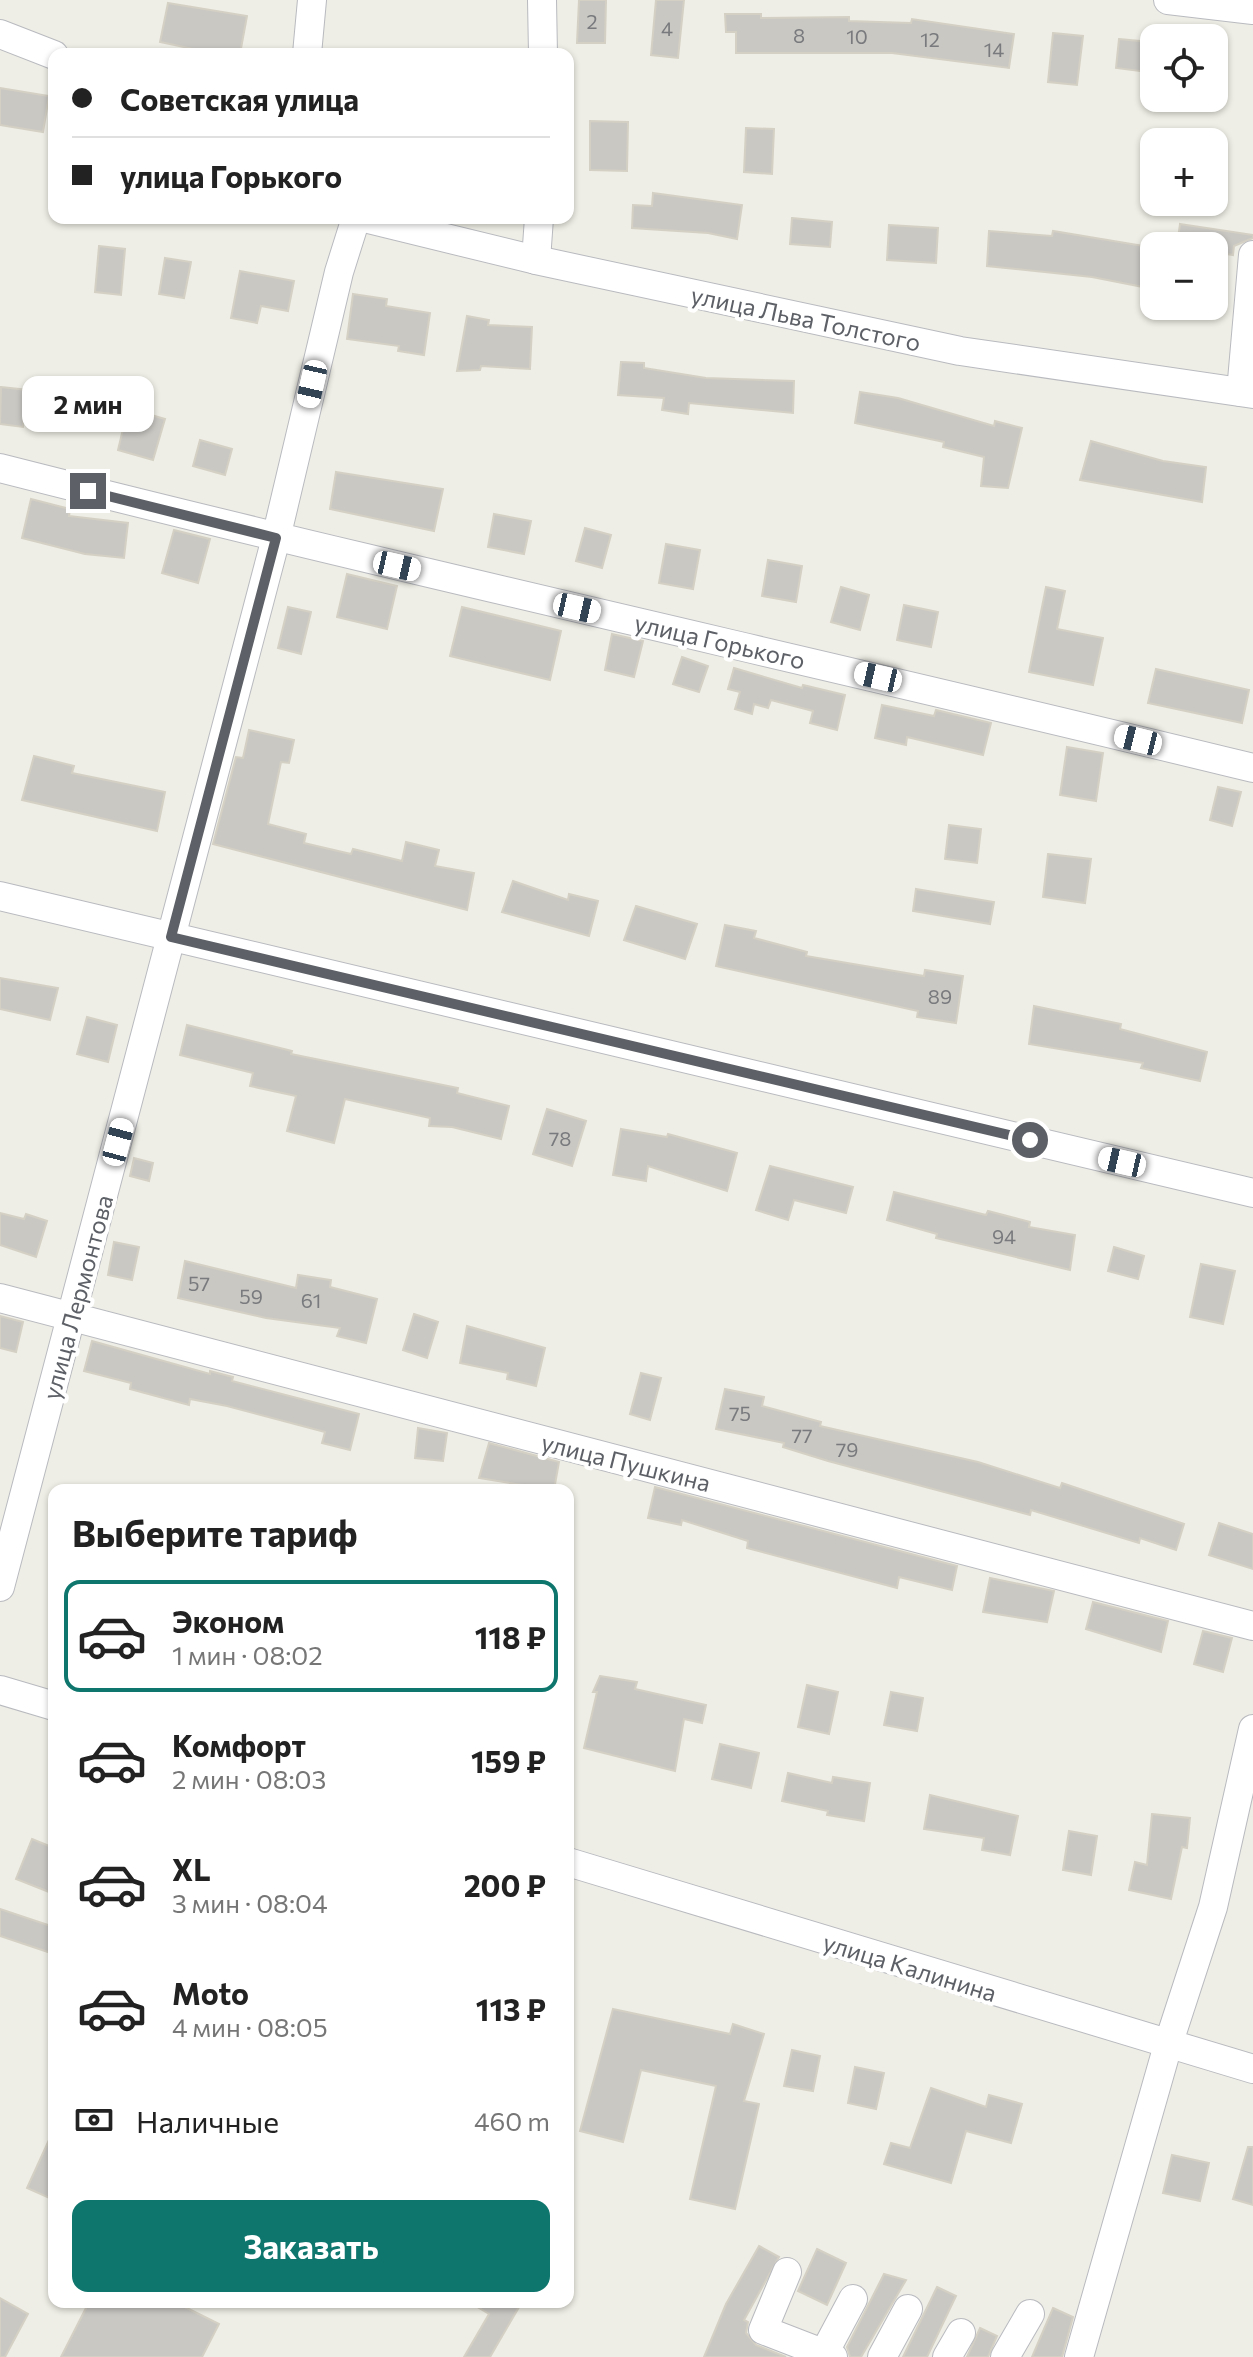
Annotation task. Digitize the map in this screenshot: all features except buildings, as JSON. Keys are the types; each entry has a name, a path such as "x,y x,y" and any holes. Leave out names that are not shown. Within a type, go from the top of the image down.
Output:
{"street":[{"path":"308,48 312,0"},
{"path":"542,0 543,48"},
{"path":"1168,0 1253,10"},
{"path":"0,34 48,53"},
{"name":"улица Лермонтова","path":"0,1587 276,538 336,285 354,224"},
{"name":"улица Льва Толстого","path":"389,224 536,260 960,351 1247,393"},
{"path":"536,260 539,224"},
{"path":"1247,393 1253,255"},
{"name":"улица Горького","path":"0,468 276,538 909,684 1253,768"},
{"path":"0,896 1253,1193"},
{"name":"улица Пушкина","path":"0,1298 1253,1626"},
{"path":"0,1690 48,1704"},
{"path":"1079,2357 1168,2045 1213,1907 1253,1729"},
{"name":"улица Калинина","path":"574,1864 1253,2069"},
{"path":"787,2272 763,2330 826,2356 853,2299"},
{"path":"882,2357 908,2309"},
{"path":"1005,2357 1030,2314"}],"route":[{"path":"88,491 276,538 171,937 1030,1140"}]}
